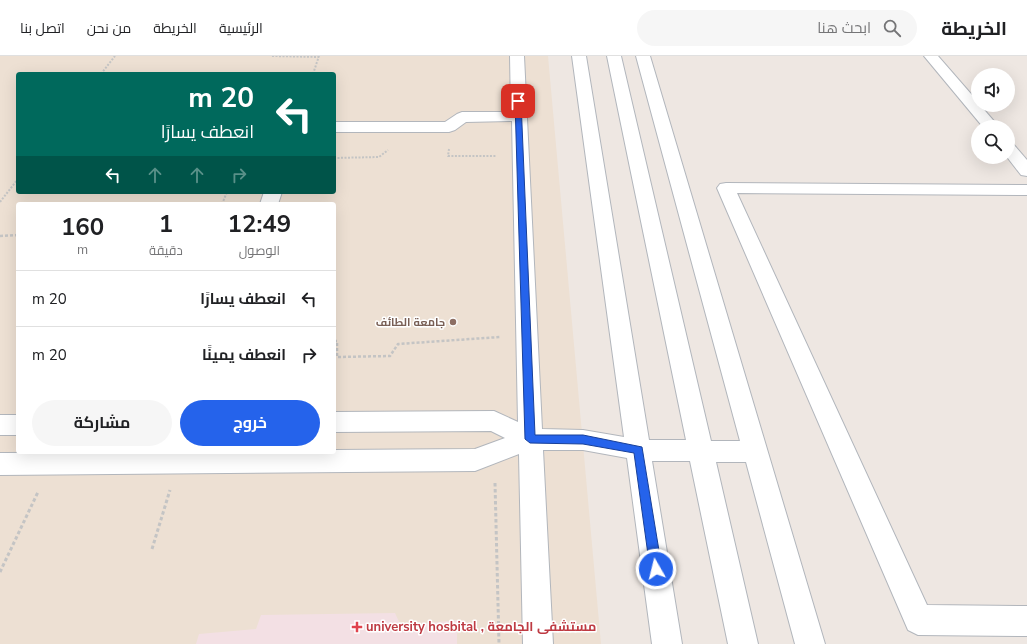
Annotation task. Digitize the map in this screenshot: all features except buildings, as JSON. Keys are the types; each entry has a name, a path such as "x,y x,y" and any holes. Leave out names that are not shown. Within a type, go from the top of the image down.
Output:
{"street":[{"path":"517,56 538,644"},
{"path":"579,56 667,644"},
{"path":"614,56 743,644"},
{"path":"643,56 810,644"},
{"path":"931,56 984,120"},
{"path":"336,127 449,127 462,117 519,116"},
{"path":"1015,156 1027,171"},
{"path":"1027,190 726,188 918,620 1027,620"},
{"path":"336,422 494,421 530,439"},
{"path":"0,425 16,425"},
{"path":"0,464 475,460 530,439 583,440 638,450 756,452"}],"path":[{"path":"103,72 115,56"},
{"path":"272,56 319,56 314,72"},
{"path":"441,148 449,148 448,156 499,156"},
{"path":"336,158 379,157 389,150"},
{"path":"0,202 16,182"},
{"path":"0,236 16,235"},
{"path":"336,341 337,357 390,356 398,344 504,337"},
{"path":"495,479 499,644"},
{"path":"152,550 172,482"},
{"path":"0,572 39,489"}],"shaded area":[{"name":"جامعة الطائف","path":"0,56 548,56 601,644 0,644"},
{"name":"university hosbital , مستشفى الجامعة","path":"395,613 401,626 457,620 457,644 196,644 199,634 256,629 261,615"}],"place":[{"name":"جامعة الطائف","path":"453,322"},
{"name":"university hosbital , مستشفى الجامعة","path":"357,627"}],"route":[{"path":"518,101 530,439 583,440 638,450 656,569"}]}
